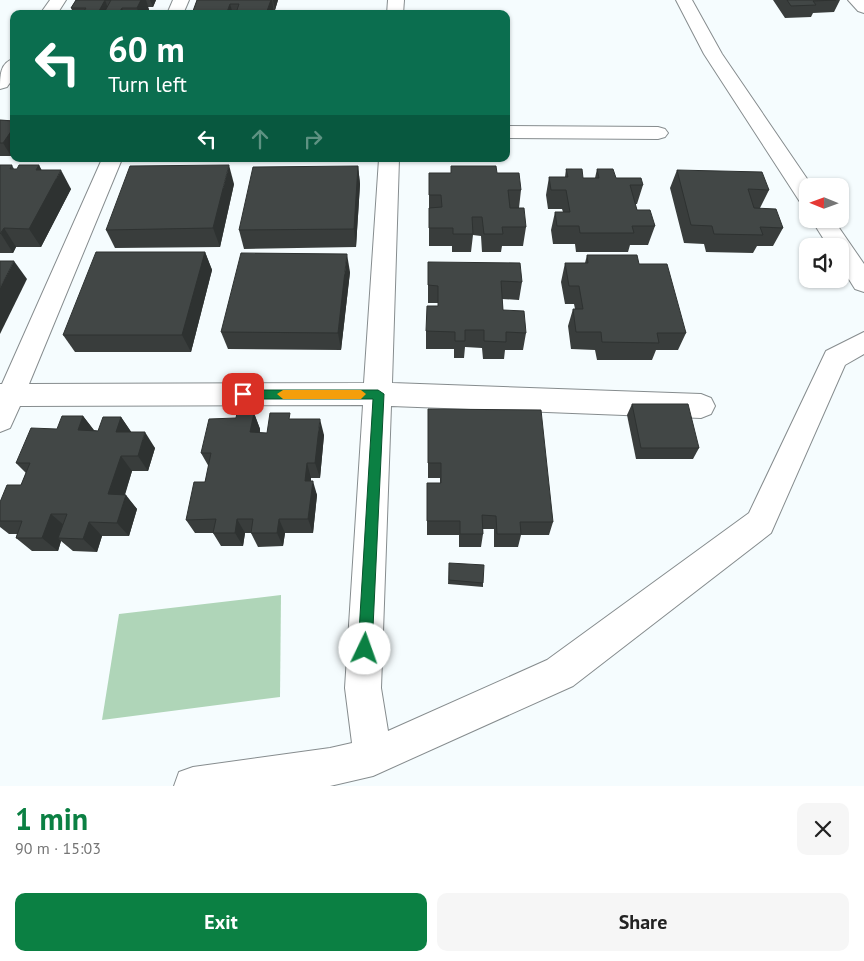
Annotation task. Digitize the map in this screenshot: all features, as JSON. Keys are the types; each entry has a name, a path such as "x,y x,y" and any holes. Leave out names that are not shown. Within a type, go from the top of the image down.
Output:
{"street":[{"path":"684,0 713,54 799,183"},
{"path":"856,0 864,8"},
{"path":"0,83 10,69"},
{"path":"510,132 658,133"},
{"path":"0,420 5,395 111,162"},
{"path":"373,757 363,688 390,162"},
{"path":"849,260 864,283"},
{"path":"193,786 330,767 373,757 560,673 760,523 835,358 864,342"},
{"path":"5,395 378,394 701,406"}],"green space":[{"path":"281,595 280,697 102,720 119,614"}],"building":[{"path":"76,0 105,0 100,10 71,8"},
{"path":"111,0 141,0 137,8 106,10"},
{"path":"197,0 271,0 267,10 237,10 239,4 230,4 228,10 193,10"},
{"path":"787,0 836,0 813,1 816,5 791,6"},
{"path":"0,120 10,121 10,133 3,143 0,143"},
{"path":"0,165 12,165 10,169 17,169 19,165 39,165 36,170 61,170 29,229 4,228 0,234"},
{"path":"229,165 213,228 106,230 130,166"},
{"path":"358,166 354,229 239,230 253,167"},
{"path":"451,166 496,166 497,173 519,173 521,190 508,190 510,208 524,208 526,227 502,227 503,234 484,234 482,217 472,217 473,234 453,234 453,228 429,228 429,208 442,207 441,195 429,195 429,173 451,173"},
{"path":"566,169 582,169 583,178 599,178 597,169 613,169 616,178 641,178 643,185 630,185 637,210 650,210 655,226 632,226 634,233 580,233 579,226 557,226 555,212 570,212 566,190 551,190 549,177 568,177"},
{"path":"677,170 762,172 769,190 748,189 754,208 776,209 783,228 760,227 763,235 714,234 712,226 691,225"},
{"path":"96,252 205,252 182,335 63,335"},
{"path":"241,253 347,254 338,333 221,332"},
{"path":"587,255 637,255 639,264 667,264 686,333 657,333 659,343 602,342 601,332 576,332 573,309 583,309 579,286 569,286 565,263 588,263"},
{"path":"0,261 14,261 0,288"},
{"path":"428,262 520,263 522,282 501,281 503,310 524,311 526,333 506,332 506,342 484,341 484,330 465,330 465,341 455,341 455,332 426,331 427,306 438,306 438,286 428,285"},
{"path":"632,404 688,404 699,448 641,448"},
{"path":"428,409 541,410 553,522 520,522 521,534 497,534 496,516 482,515 483,534 460,534 460,521 427,521 427,483 441,483 441,463 428,463"},
{"path":"237,413 254,413 250,432 267,433 270,413 290,413 289,419 320,419 315,463 307,463 305,481 313,481 308,519 279,519 277,533 251,533 253,519 237,519 235,533 213,533 216,519 186,520 194,482 205,482 211,453 201,453 209,419 236,418"},
{"path":"62,416 83,416 78,430 98,431 103,417 121,417 116,432 145,432 138,456 121,456 108,494 126,495 117,523 89,522 83,539 58,538 67,514 51,514 42,538 16,538 22,521 0,521 0,502 7,485 21,485 30,463 16,463 31,428 57,429"},
{"path":"449,563 484,565 483,583 449,580"}],"slow traffic":[{"path":"283,394 361,394"}],"route":[{"path":"243,394 378,394 365,649"}]}
